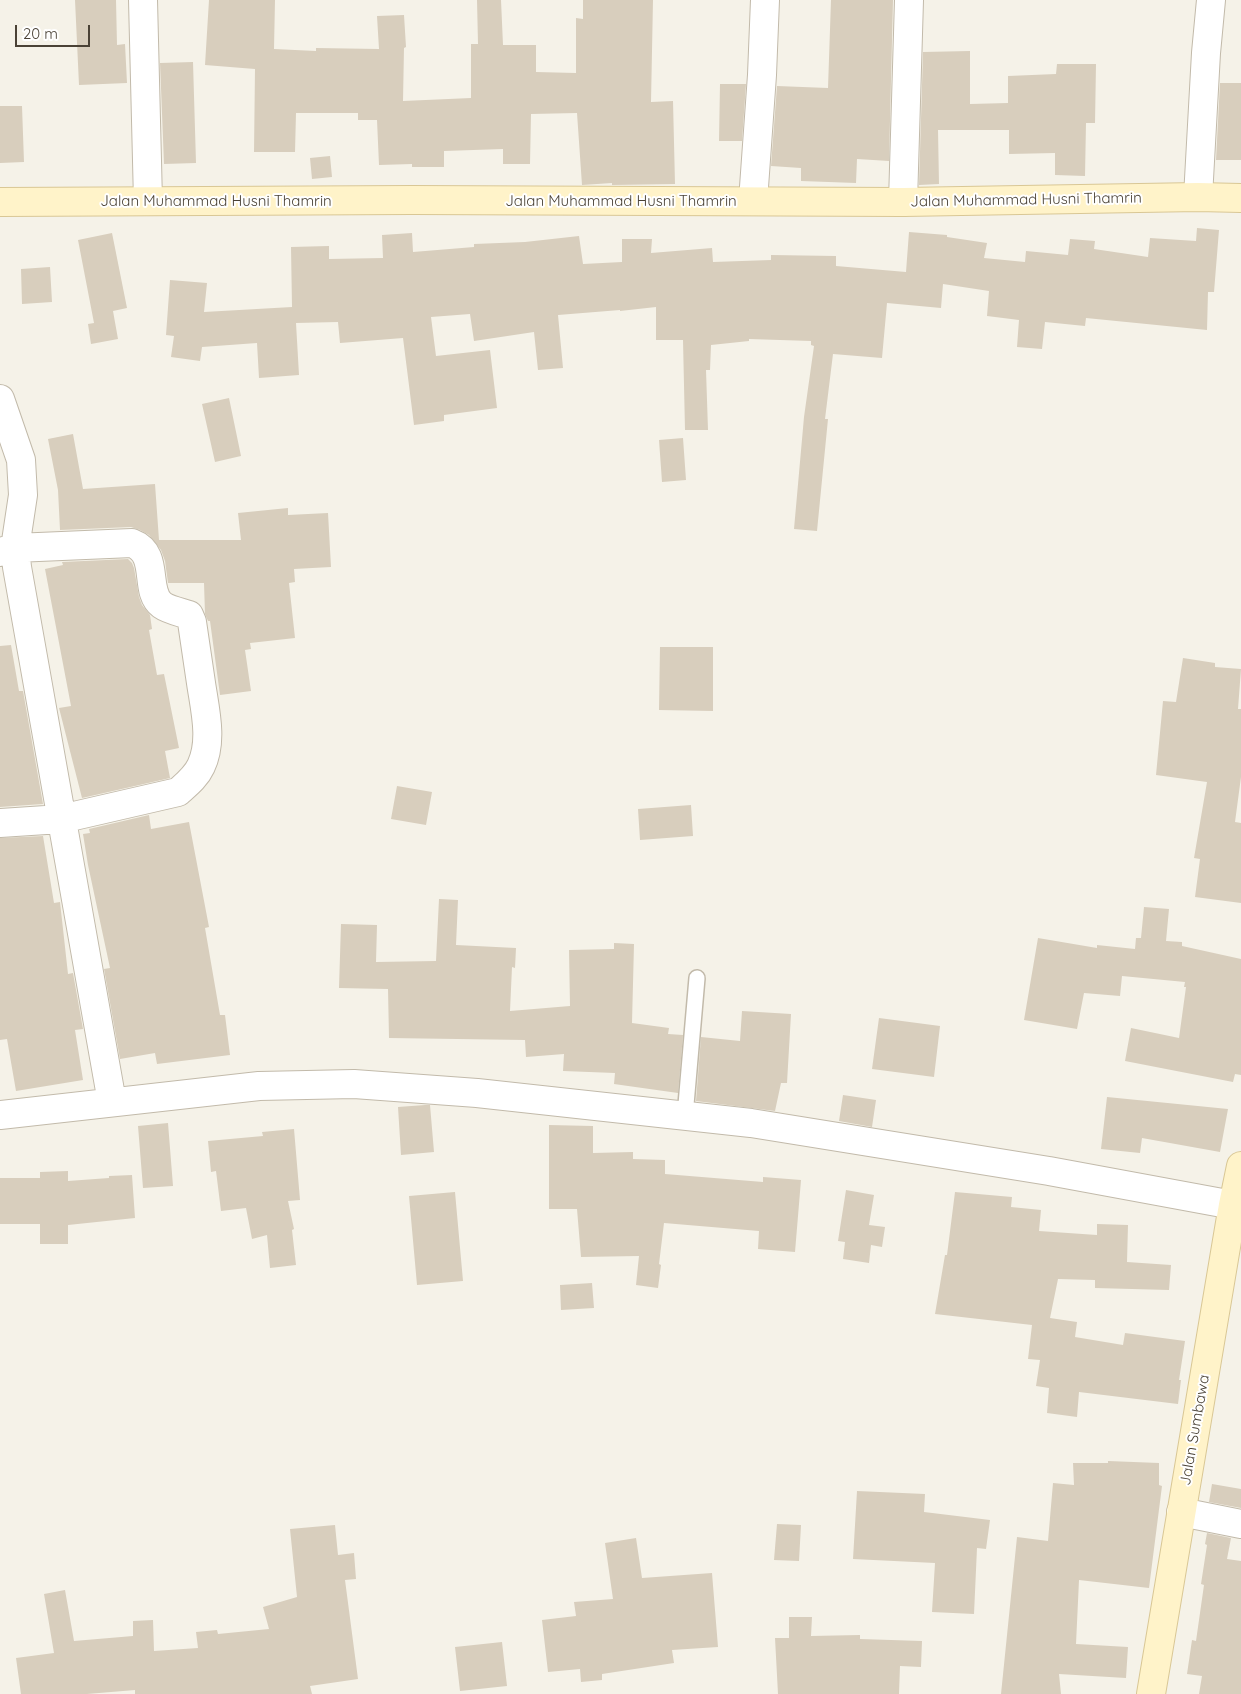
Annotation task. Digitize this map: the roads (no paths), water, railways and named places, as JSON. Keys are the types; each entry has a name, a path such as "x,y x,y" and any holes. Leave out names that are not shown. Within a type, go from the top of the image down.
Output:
{"main road":[{"name":"Jalan Muhammad Husni Thamrin","path":"0,202 422,200 903,202 1198,197 1241,198"},
{"name":"Jalan Sumbawa","path":"1150,1694 1241,1166"}],"street":[{"path":"143,0 148,201"},
{"path":"753,201 765,0"},
{"path":"903,202 909,0"},
{"path":"1198,197 1206,53 1212,0"},
{"path":"0,399 21,460 23,495 8,550 17,567 112,1102"},
{"path":"0,823 61,818 178,792 191,781 201,768 206,748 207,722 192,622 188,615 163,605 157,598 147,557 139,546 132,543 8,550"},
{"path":"0,1115 259,1086 354,1084 477,1093 751,1123 1049,1171 1233,1205"},
{"path":"1181,1512 1241,1524"}],"lane":[{"path":"685,1116 697,978"}]}
